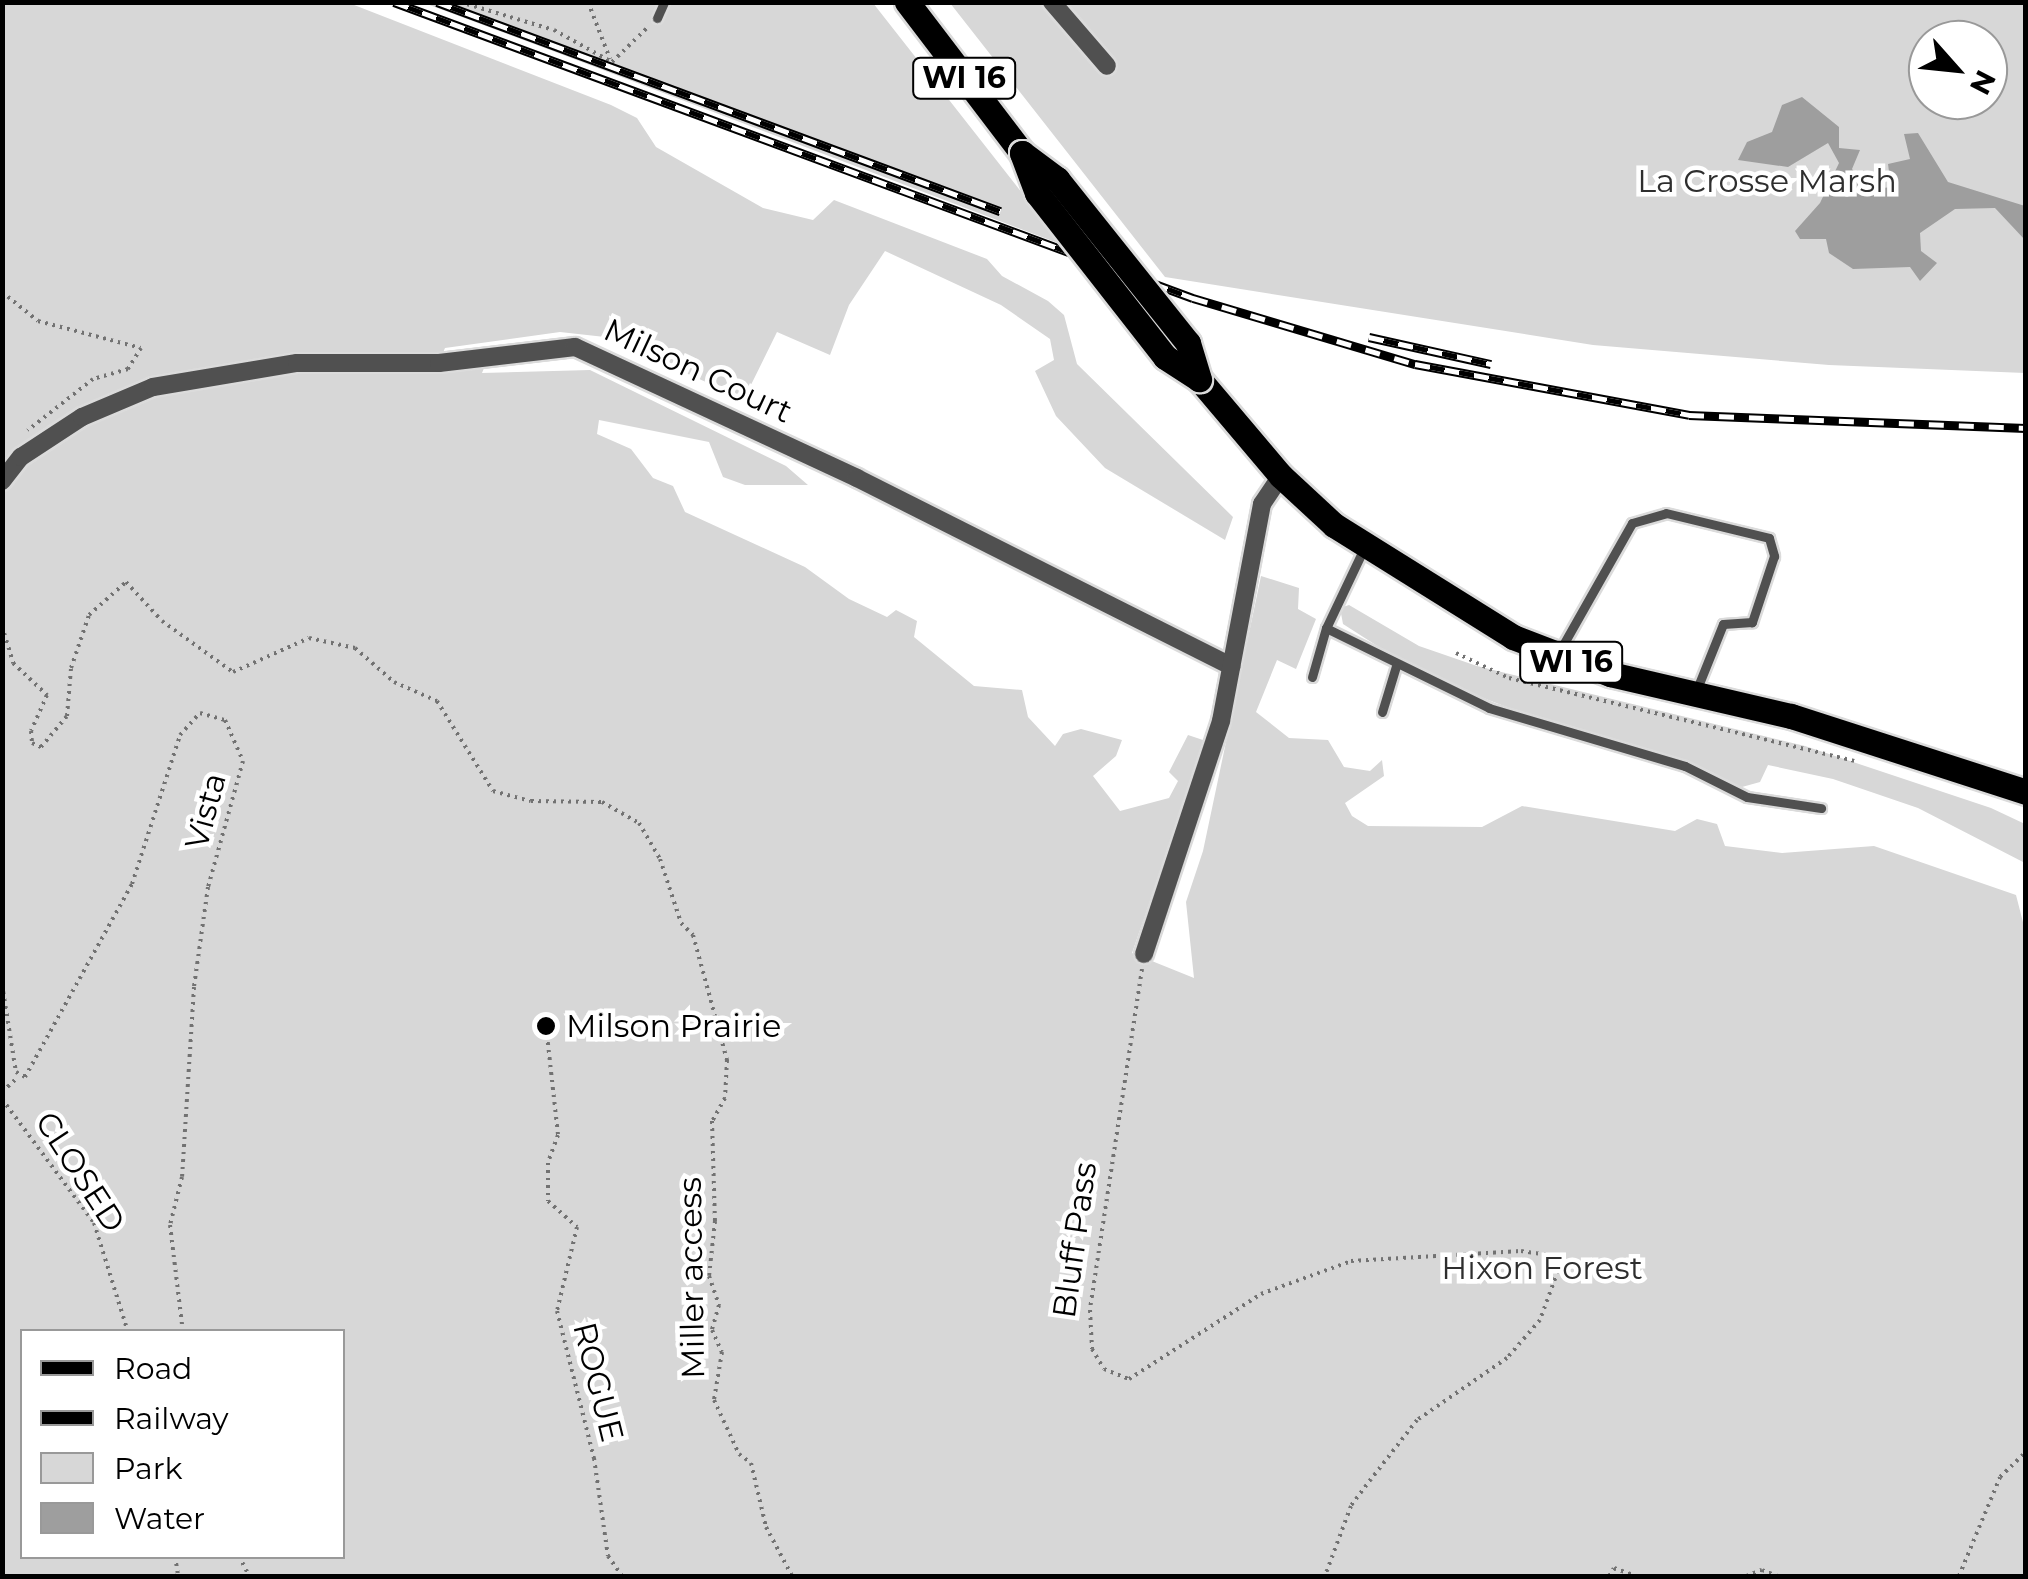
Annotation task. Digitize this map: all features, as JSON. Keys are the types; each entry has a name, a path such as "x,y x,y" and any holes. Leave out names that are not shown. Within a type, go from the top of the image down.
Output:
{"main road":[{"name":"WI 16","path":"906,2 1022,153 1036,193 1165,356 1199,379 1281,476 1364,546 1462,610 1556,657 1854,734 2026,792"}],"street":[{"path":"1052,2 1107,66"},
{"name":"Milson Court","path":"2,481 21,457 82,417 153,387 227,370 297,363 439,363 575,348 821,461 1231,666"},
{"path":"1144,954 1221,721 1262,504 1281,476"}],"lane":[{"path":"657,18 664,2"},
{"path":"1556,657 1632,523 1666,513 1769,538 1774,556 1752,622 1723,624 1695,694"},
{"path":"1312,676 1326,628 1364,546"},
{"path":"1326,628 1396,666 1568,735 1685,766 1747,797 1820,808"},
{"path":"1382,712 1396,666"}],"path":[{"path":"460,2 554,30 612,62"},
{"path":"588,2 612,62"},
{"path":"612,62 657,18"},
{"path":"2,292 38,321 141,348 128,369 94,379 31,423 21,457"},
{"name":"Miller access","path":"2,626 13,663 48,695 31,731 32,744 41,747 66,716 71,668 89,615 126,582 162,621 233,672 309,638 355,648 394,682 438,701 493,790 531,801 602,802 639,823 660,859 681,924 693,935 726,1060 726,1098 712,1121 715,1221 709,1276 718,1305 712,1330 722,1352 714,1400 740,1454 751,1463 766,1527 792,1576"},
{"path":"1456,653 1520,681 1858,762"},
{"name":"Vista","path":"18,1077 33,1070 64,997 132,884 180,736 200,713 226,720 244,761 208,888 194,986 182,1177 170,1226 183,1329"},
{"name":"Bluff Pass","path":"1144,954 1090,1310 1092,1349 1104,1369 1129,1379 1261,1294 1351,1260 1521,1251 1562,1257 1540,1320 1518,1346 1416,1420 1371,1479 1351,1506 1325,1576"},
{"path":"2,984 18,1077"},
{"name":"ROGUE","path":"547,1035 558,1135 548,1163 548,1201 577,1227 557,1310 594,1458 608,1556 622,1576"},
{"name":"CLOSED","path":"18,1077 2,1096 94,1223 127,1329"},
{"path":"1959,1576 2000,1476 2026,1452"},
{"path":"1610,1576 1614,1568 1636,1576"},
{"path":"1746,1576 1762,1570 1778,1576"}],"green space":[{"name":"Hixon Forest","path":"3,3 349,3 611,105 637,118 656,147 763,208 813,220 834,200 987,259 1002,276 1048,301 1064,315 1077,364 1233,517 1225,540 1105,468 1056,416 1035,371 1054,360 1050,339 1001,305 885,251 849,305 830,355 777,332 744,399 605,337 560,332 445,348 439,362 489,356 482,373 590,370 786,466 808,485 745,485 723,477 709,442 599,420 597,434 631,449 653,478 673,486 685,512 805,567 849,599 887,617 896,610 917,621 914,637 974,686 1022,690 1028,717 1055,746 1063,734 1081,729 1122,740 1116,756 1093,776 1120,811 1169,798 1178,781 1169,772 1188,735 1206,741 1132,953 1194,978 1186,902 1203,851 1261,576 1299,588 1298,609 1316,619 1296,669 1277,660 1256,712 1289,738 1328,740 1344,767 1370,771 1382,760 1384,776 1345,803 1352,816 1368,826 1482,827 1522,806 1675,831 1697,819 1717,824 1725,846 1782,853 1874,846 2016,895 2026,934 2025,1576 3,1576"},
{"path":"424,3 873,3 1063,245 566,56"},
{"name":"La Crosse Marsh","path":"950,3 2025,3 2025,373 1829,365 1593,345 1165,277"},
{"path":"1349,605 1419,646 1477,666 1805,746 1991,808 2025,824 2025,863 1918,808 1833,779 1768,765 1760,782 1742,787 1543,721 1421,674 1343,624 1340,608"}],"water":[{"path":"1802,97 1839,127 1839,148 1860,150 1852,169 1868,190 1891,187 1888,164 1910,159 1904,134 1918,133 1948,182 2025,206 2025,240 1995,208 1955,209 1920,233 1921,251 1937,263 1920,281 1910,267 1853,269 1829,253 1826,239 1800,239 1795,231 1820,203 1839,163 1828,143 1788,167 1738,160 1747,142 1772,132 1782,105"}],"railway":[{"path":"394,2 1193,298 1415,364 1689,415 2026,428"},
{"path":"437,2 1000,211"},
{"path":"1369,337 1491,364"}],"place":[{"name":"Milson Prairie","path":"546,1026"}]}
